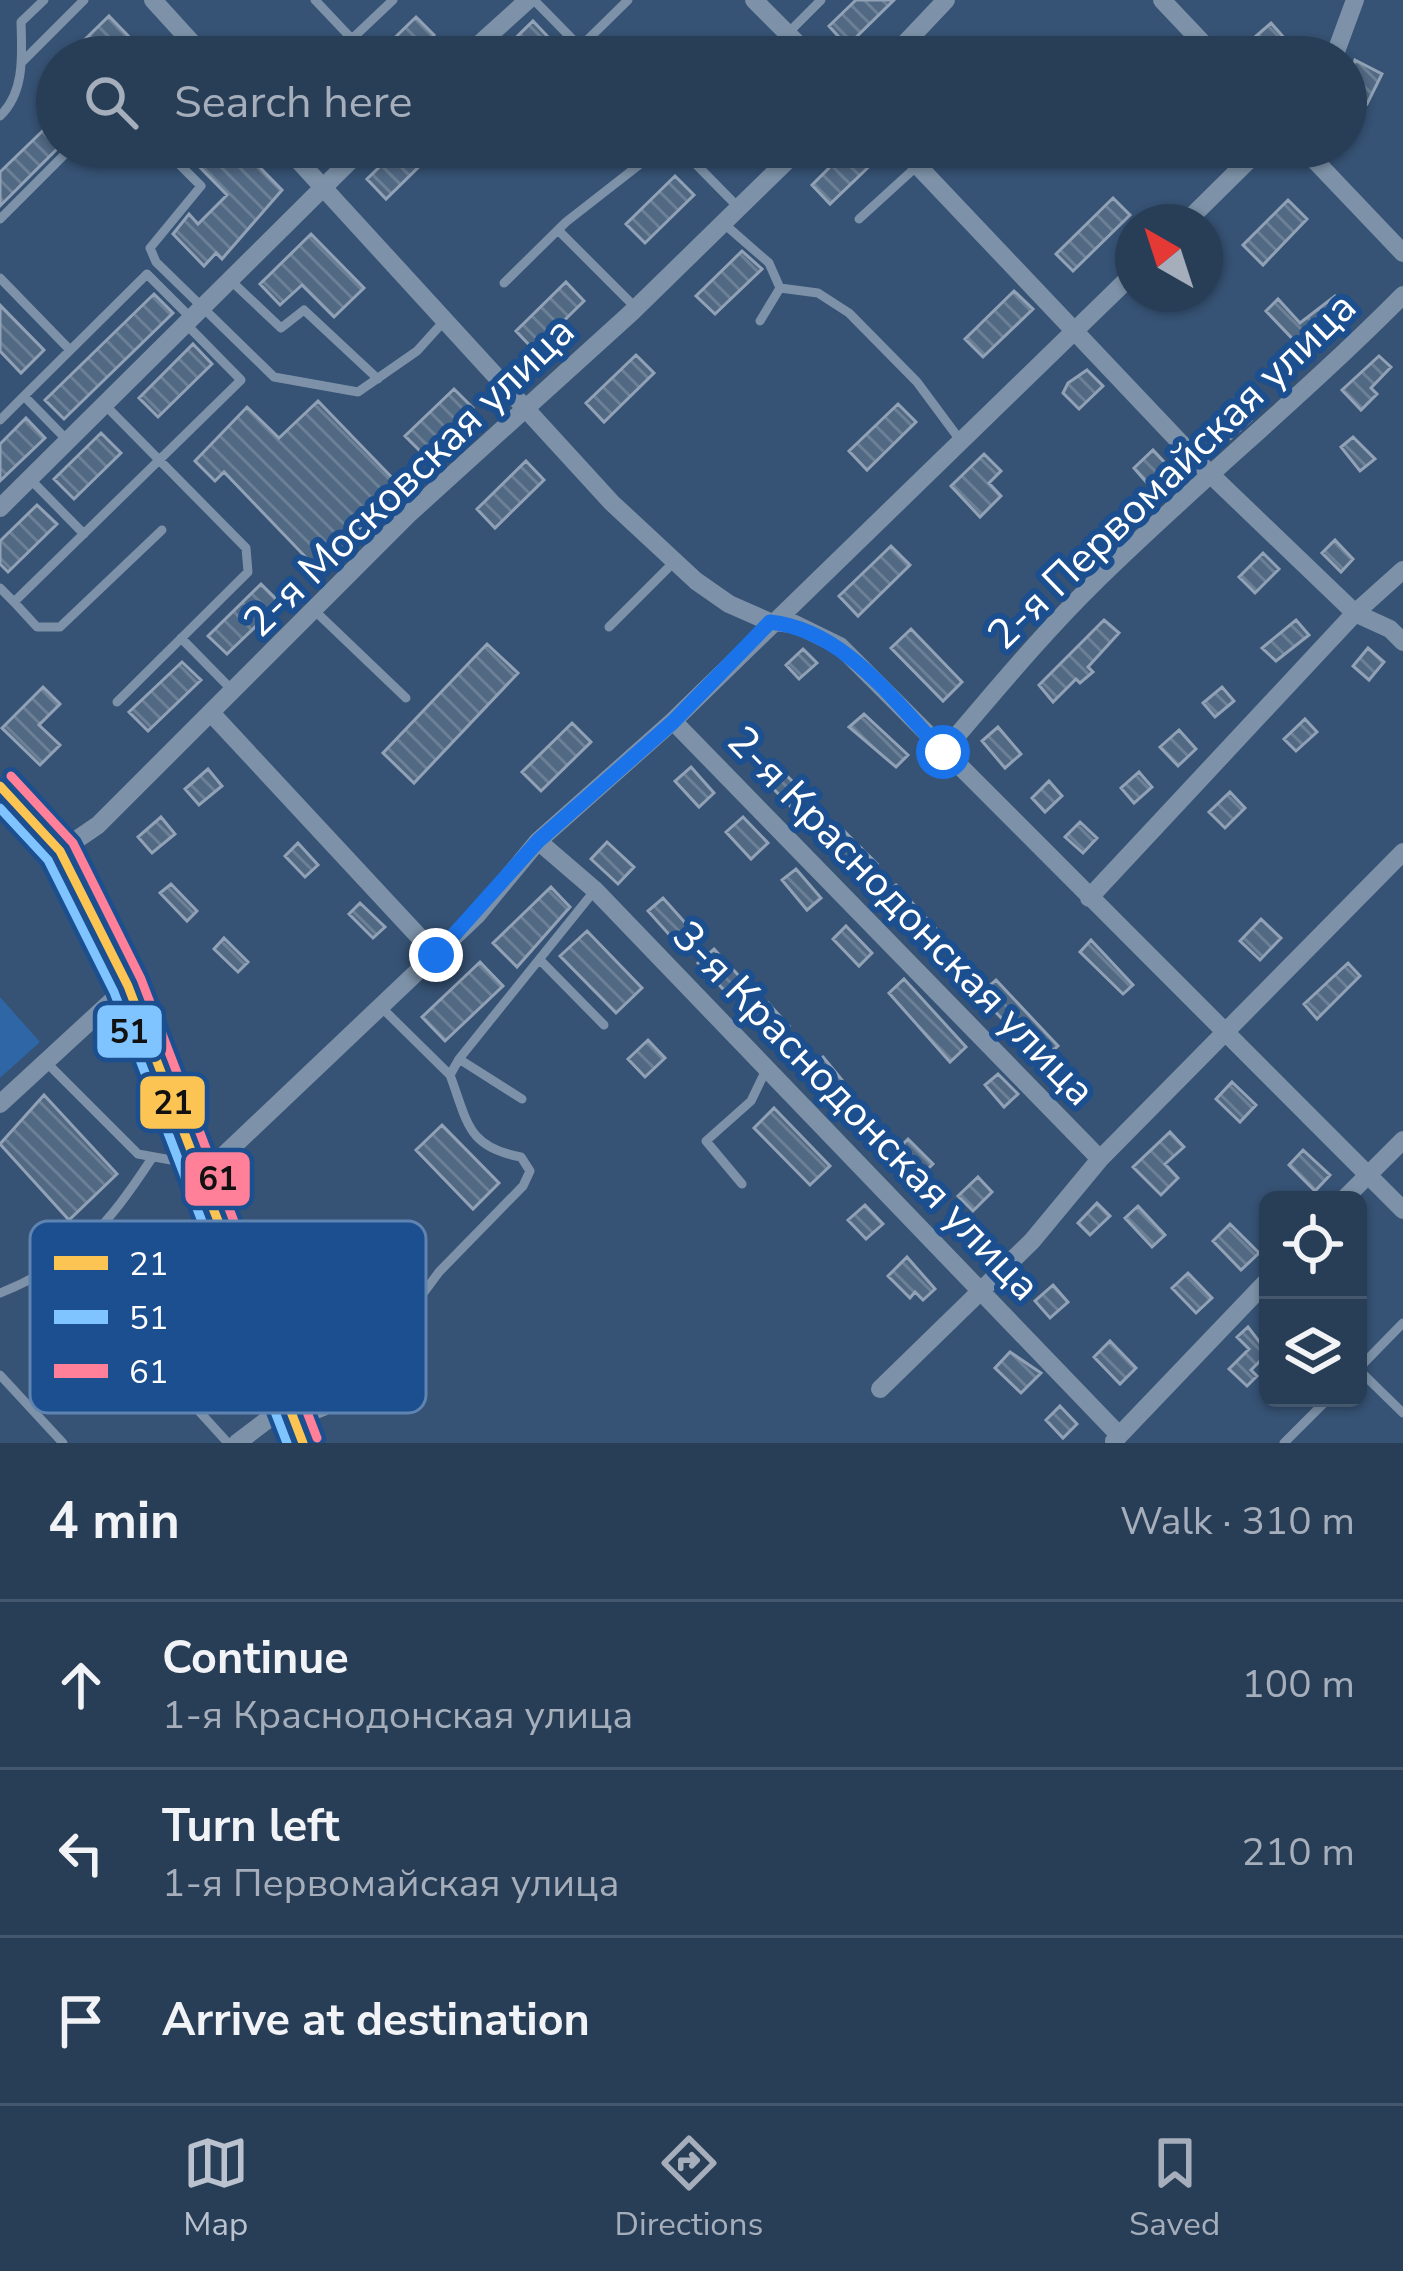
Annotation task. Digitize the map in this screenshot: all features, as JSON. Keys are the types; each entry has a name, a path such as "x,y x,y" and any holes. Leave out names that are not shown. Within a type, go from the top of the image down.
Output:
{"street":[{"path":"154,0 186,36"},
{"path":"489,36 531,0"},
{"path":"754,0 788,34"},
{"path":"912,36 946,0"},
{"path":"1162,0 1196,36"},
{"path":"1342,36 1355,0"},
{"path":"305,168 612,502 729,604 770,622 795,624 840,646 1403,1210"},
{"path":"0,508 341,168"},
{"name":"2-я Московская улица","path":"60,851 98,825 410,513 636,308 779,168"},
{"path":"921,168 1077,328 1209,473 1355,613 1390,629 1403,642"},
{"path":"1204,204 1241,168"},
{"path":"1321,168 1403,254"},
{"path":"201,1170 382,1008 538,841 673,722 770,622 1115,291"},
{"name":"2-я Первомайская улица","path":"943,752 1091,586 1209,473 1319,380 1403,295"},
{"path":"1089,898 1355,613 1403,570"},
{"path":"212,714 436,955"},
{"name":"2-я Краснодонская улица","path":"673,722 1100,1160"},
{"path":"0,786 60,851 128,986 220,1221"},
{"name":"3-я Краснодонская улица","path":"538,841 595,890 765,1072 983,1290 1115,1439"},
{"path":"880,1389 983,1290 1100,1160 1403,852"},
{"path":"0,1104 128,986"},
{"path":"1351,1191 1403,1140"},
{"path":"1115,1439 1259,1289"},
{"path":"233,1443 292,1413 303,1443"}],"lane":[{"path":"0,116 13,104 22,62 21,22 44,0"},
{"path":"48,36 84,0"},
{"path":"314,0 349,36"},
{"path":"355,36 392,0"},
{"path":"531,0 569,36"},
{"path":"591,36 628,0"},
{"path":"788,34 821,0"},
{"path":"180,36 183,33"},
{"path":"22,62 36,48"},
{"path":"0,219 51,168"},
{"path":"14,602 241,380 191,315 150,248 201,186 183,168"},
{"path":"504,283 558,230 636,168"},
{"path":"700,168 738,206"},
{"path":"859,219 915,168"},
{"path":"722,222 770,263 780,287"},
{"path":"558,230 636,308"},
{"path":"0,420 147,274 191,315 274,377 358,392 417,351 445,320"},
{"path":"0,278 70,350"},
{"path":"228,278 281,328 304,310 378,379"},
{"path":"760,321 780,287"},
{"path":"780,287 818,293 849,313 917,382 960,440"},
{"path":"24,397 67,440"},
{"path":"103,403 245,548 248,572 117,702"},
{"path":"29,478 84,534"},
{"path":"0,588 37,627 60,627 162,530"},
{"path":"609,627 675,561"},
{"path":"315,611 406,698"},
{"path":"182,638 234,692"},
{"path":"450,1076 595,890"},
{"path":"540,960 604,1025"},
{"path":"382,1008 450,1076 472,1133 485,1148 521,1156 530,1171 523,1186 426,1290"},
{"path":"459,1059 522,1100"},
{"path":"46,1062 138,1154 201,1170"},
{"path":"742,1184 706,1141 751,1101 765,1072"},
{"path":"111,1221 152,1158"},
{"path":"0,1293 30,1279"},
{"path":"1403,1323 1358,1369 1403,1413"},
{"path":"0,1375 30,1407"},
{"path":"1285,1443 1320,1407"},
{"path":"35,1413 63,1443"},
{"path":"205,1413 233,1443"}],"shaded area":[{"path":"0,997 40,1042 0,1078"}],"building":[{"path":"856,0 894,0 857,36 838,36 829,26"},
{"path":"109,16 128,36 89,36"},
{"path":"416,17 434,35 433,36 397,36"},
{"path":"533,21 547,36 518,36"},
{"path":"1271,23 1282,36 1256,36"},
{"path":"1367,66 1382,74 1367,104"},
{"path":"36,137 38,168 0,206 0,172"},
{"path":"201,168 261,168 282,190 222,259 216,253 204,266 173,234 189,214 198,224 227,195"},
{"path":"378,168 418,168 386,199 367,179"},
{"path":"829,168 868,168 830,204 812,185"},
{"path":"675,176 694,195 645,243 626,224"},
{"path":"1113,198 1119,204 1115,204 1115,230 1073,271 1056,254"},
{"path":"1288,200 1307,219 1263,265 1243,245"},
{"path":"311,234 364,288 334,317 302,285 280,305 260,284"},
{"path":"742,251 762,269 715,314 696,296"},
{"path":"566,282 584,301 534,350 516,331"},
{"path":"1014,291 1033,309 983,357 965,339"},
{"path":"154,294 173,313 64,419 45,400"},
{"path":"1335,296 1348,310 1304,351 1266,311 1278,299 1300,323"},
{"path":"0,305 44,350 21,373 0,351"},
{"path":"193,344 212,364 158,417 139,398"},
{"path":"636,355 654,373 604,422 586,403"},
{"path":"1379,356 1391,367 1371,388 1377,394 1361,410 1342,390"},
{"path":"1087,370 1103,386 1079,409 1063,393 1068,383"},
{"path":"454,389 473,408 424,455 405,436"},
{"path":"1234,400 1251,420 1231,438 1219,412"},
{"path":"318,401 402,488 317,569 224,472 215,481 195,461 247,407 279,438"},
{"path":"898,404 916,422 867,470 849,451"},
{"path":"26,418 45,438 0,481 0,444"},
{"path":"101,433 121,453 74,499 54,479"},
{"path":"1353,437 1375,459 1360,471 1341,447"},
{"path":"1153,450 1168,466 1148,484 1134,468"},
{"path":"984,454 1001,471 989,483 1001,496 980,517 951,486"},
{"path":"526,461 544,480 495,528 477,509"},
{"path":"37,505 57,524 8,572 0,564 0,541"},
{"path":"1335,540 1353,559 1341,572 1322,553"},
{"path":"891,546 910,565 858,616 839,596"},
{"path":"1263,553 1279,569 1255,593 1239,577"},
{"path":"261,584 280,603 227,654 208,636"},
{"path":"1104,620 1119,633 1088,667 1093,672 1080,683 1076,679 1053,702 1039,685"},
{"path":"1296,620 1309,635 1276,661 1262,648"},
{"path":"911,629 962,682 943,701 891,648"},
{"path":"487,644 518,673 414,783 383,753"},
{"path":"1368,648 1384,662 1369,680 1353,666"},
{"path":"803,649 817,663 799,679 786,665"},
{"path":"182,662 201,680 148,731 129,712"},
{"path":"43,687 60,704 39,725 60,745 40,765 2,728"},
{"path":"1222,687 1234,701 1215,717 1203,703"},
{"path":"864,714 908,755 896,767 849,727"},
{"path":"1305,719 1317,732 1296,751 1284,739"},
{"path":"572,723 591,742 541,791 522,772"},
{"path":"998,727 1021,754 1005,768 982,741"},
{"path":"1179,730 1196,749 1178,766 1160,747"},
{"path":"773,762 813,802 798,814 760,775"},
{"path":"691,767 714,793 699,807 675,781"},
{"path":"208,769 222,786 199,805 185,789"},
{"path":"1139,772 1152,787 1134,803 1121,788"},
{"path":"1049,781 1062,796 1045,812 1032,798"},
{"path":"1230,792 1245,808 1225,828 1209,812"},
{"path":"161,817 175,834 152,853 138,837"},
{"path":"743,817 768,843 751,859 726,832"},
{"path":"835,822 877,864 861,877 821,835"},
{"path":"1080,822 1097,838 1083,853 1065,837"},
{"path":"607,842 634,867 618,884 591,859"},
{"path":"298,843 318,865 305,877 285,856"},
{"path":"796,869 821,898 807,910 782,880"},
{"path":"171,884 197,911 187,921 160,893"},
{"path":"896,885 935,928 921,941 882,896"},
{"path":"551,887 570,907 517,967 493,943"},
{"path":"663,898 689,927 674,940 648,911"},
{"path":"360,903 385,927 373,938 349,914"},
{"path":"1261,919 1281,938 1260,960 1240,941"},
{"path":"846,926 872,953 859,966 833,939"},
{"path":"587,931 642,988 616,1013 560,956"},
{"path":"224,938 248,962 238,972 214,949"},
{"path":"1091,940 1133,985 1123,994 1080,952"},
{"path":"714,949 740,977 724,990 698,963"},
{"path":"480,962 503,986 445,1041 422,1017"},
{"path":"1348,963 1360,976 1317,1019 1304,1004"},
{"path":"904,979 966,1047 950,1062 889,993"},
{"path":"996,980 1058,1046 1042,1060 979,995"},
{"path":"768,1003 789,1026 775,1039 754,1016"},
{"path":"648,1040 665,1058 645,1077 628,1059"},
{"path":"823,1057 842,1080 825,1094 806,1071"},
{"path":"998,1074 1018,1094 1004,1107 985,1085"},
{"path":"1232,1082 1256,1105 1240,1122 1216,1099"},
{"path":"44,1095 117,1174 69,1220 0,1144"},
{"path":"774,1108 830,1166 810,1185 754,1128"},
{"path":"442,1125 499,1183 473,1209 416,1150"},
{"path":"1170,1132 1184,1147 1165,1164 1178,1178 1161,1195 1133,1167"},
{"path":"908,1139 933,1164 918,1178 894,1153"},
{"path":"1303,1150 1330,1175 1315,1191 1289,1165"},
{"path":"978,1177 992,1192 973,1211 958,1196"},
{"path":"1097,1203 1110,1216 1090,1235 1078,1223"},
{"path":"865,1205 883,1224 866,1239 848,1220"},
{"path":"1138,1206 1165,1235 1152,1247 1125,1218"},
{"path":"1230,1224 1259,1253 1241,1270 1213,1241"},
{"path":"907,1257 935,1289 923,1300 915,1292 910,1298 888,1276"},
{"path":"1188,1273 1212,1298 1196,1313 1172,1288"},
{"path":"1053,1285 1068,1302 1050,1318 1035,1301"},
{"path":"1248,1327 1259,1341 1259,1362 1251,1370 1257,1376 1247,1386 1229,1369 1249,1349 1237,1337"},
{"path":"1110,1341 1136,1368 1120,1384 1094,1357"},
{"path":"1010,1352 1041,1373 1021,1393 995,1368"},
{"path":"1060,1406 1077,1424 1063,1438 1046,1420"}],"transit line":[{"name":"61","path":"11,776 73,843 141,979 234,1221"},
{"name":"21","path":"0,786 60,851 128,986 218,1221"},
{"name":"51","path":"0,808 48,860 114,992 202,1221"},
{"name":"51","path":"275,1413 287,1443"},
{"name":"21","path":"292,1413 303,1443"},
{"name":"61","path":"307,1413 317,1438"}],"route":[{"path":"436,955 477,915 538,841 673,722 770,622 795,624 840,646 943,752"}]}
